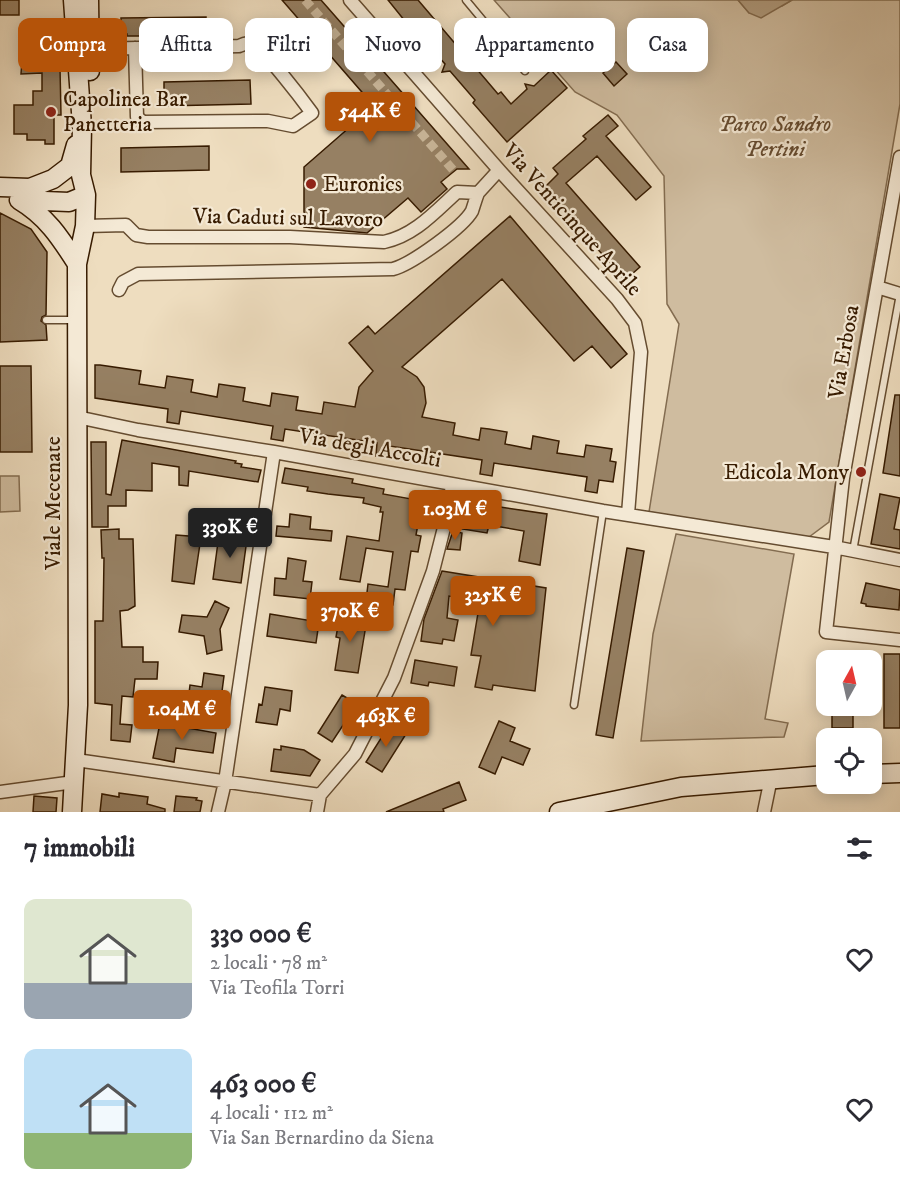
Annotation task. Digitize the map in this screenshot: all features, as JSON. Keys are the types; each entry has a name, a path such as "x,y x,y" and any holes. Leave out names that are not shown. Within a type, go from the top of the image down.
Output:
{"main road":[{"name":"Viale Mecenate","path":"73,0 82,126 81,175 86,195"},
{"name":"Viale Mecenate","path":"88,0 88,18"},
{"name":"Viale Mecenate","path":"72,812 78,705 77,264 85,226 86,195 92,175 90,72"},
{"name":"Viale Mecenate","path":"0,187 30,188 53,179 69,166 82,126"},
{"path":"0,193 86,195"},
{"path":"0,199 69,202 86,195"},
{"path":"19,200 36,210 52,226 77,264"},
{"path":"882,774 900,773"},
{"path":"559,812 681,787 816,776"}],"street":[{"name":"Via Venticinque Aprile","path":"350,0 617,299 635,323 641,352 628,514"},
{"path":"127,48 135,48 239,46 249,43 269,61 312,112 293,126 268,122 143,123 137,117 135,48"},
{"name":"Via Erbosa","path":"900,161 843,478 826,632 900,640"},
{"path":"119,290 123,282 138,274 393,269 414,261 462,222 471,212 478,193 500,170"},
{"name":"Via Caduti sul Lavoro","path":"85,226 126,225 136,235 148,237 290,237 384,243 396,240 413,231 457,192 478,193"},
{"path":"877,287 900,294"},
{"name":"Via degli Accolti","path":"77,417 138,430 603,511 834,547 900,560"},
{"path":"218,812 225,782 274,452"},
{"path":"317,812 320,795 355,754 394,678 433,571 453,484"},
{"path":"76,760 320,795"},
{"path":"764,812 771,778"},
{"path":"0,792 74,782"}],"lane":[{"path":"466,0 481,18"},
{"path":"853,551 900,294"},
{"path":"46,320 76,320"},
{"path":"574,705 603,511"}],"green space":[{"name":"Parco Sandro Pertini","path":"494,0 738,0 749,13 782,6 792,0 900,0 900,104 829,522 809,537 649,512 679,324 667,304 664,176 617,115 575,92 557,72 615,72 615,18 510,18"},
{"path":"0,476 19,476 20,511 0,512"},
{"path":"676,534 794,554 765,719 788,723 784,737 641,741 653,634"}],"shaded area":[{"path":"738,0 792,0 761,18 749,13"}],"building":[{"path":"0,0 19,0 19,15 0,15"},
{"path":"282,0 321,0 344,26 344,71 332,58 332,18 298,18"},
{"path":"388,0 418,0 433,18 403,18"},
{"path":"206,17 139,18 139,36 127,36 127,18 121,18"},
{"path":"442,28 454,42 454,72 479,72 498,94 501,92 511,104 527,89 525,84 534,86 549,72 553,72 567,88 507,142 473,103 475,100 450,71 442,72 445,64 442,61"},
{"path":"615,63 627,74 614,86 603,73 615,72"},
{"path":"21,72 60,72 61,115 54,115 54,144 45,144 45,140 27,140 27,134 14,134 14,105 33,105 33,91 42,91 42,73 21,74"},
{"path":"344,72 384,72 469,169 457,169 441,182 447,189 421,212 408,198 367,233 304,227 304,167 374,106"},
{"path":"250,80 251,104 164,106 164,82"},
{"path":"608,115 618,126 606,136 651,187 636,200 597,156 566,183 640,267 625,280 548,193 551,191 546,186 558,174 553,168 586,139 583,136"},
{"path":"209,146 209,170 121,172 121,148"},
{"path":"0,213 31,229 47,252 46,315 41,321 46,325 47,340 0,342"},
{"path":"510,216 627,354 611,368 592,346 574,361 502,279 402,367 417,377 424,387 426,403 422,417 455,423 453,435 479,440 481,428 507,432 505,444 531,449 533,436 559,441 557,453 584,457 586,445 612,449 610,461 616,462 613,482 599,480 597,493 585,491 587,477 494,463 492,476 480,474 482,460 390,446 388,458 376,456 377,443 285,429 283,441 271,439 273,426 181,411 179,424 167,422 168,409 95,398 95,365 100,365 141,371 139,384 165,388 167,376 193,380 191,392 217,397 219,384 245,388 243,401 270,406 272,393 298,397 296,410 322,414 324,402 355,407 359,387 373,371 349,343 368,326 375,334"},
{"path":"0,366 31,366 32,452 0,452"},
{"path":"895,395 900,395 900,476 883,473"},
{"path":"122,440 236,461 235,463 242,464 241,467 261,470 258,482 189,471 188,486 179,485 179,467 152,463 152,491 126,490 126,506 108,506 108,527 92,527 91,442 106,442 106,494 111,495"},
{"path":"285,468 353,479 352,483 384,489 383,494 422,501 423,495 439,498 436,516 420,513 416,535 421,536 418,552 411,551 405,590 395,589 393,605 366,601 368,584 388,587 393,552 366,548 360,582 340,579 347,536 379,541 383,512 380,512 381,507 363,503 364,498 307,491 308,487 282,483"},
{"path":"880,494 900,498 894,529 900,530 900,549 871,544"},
{"path":"460,501 547,514 540,565 519,561 524,531 489,525 487,533 456,528"},
{"path":"290,514 311,517 310,529 332,531 331,541 276,536 277,526 289,527"},
{"path":"119,529 119,539 133,539 135,606 120,611 122,647 143,647 143,662 158,662 157,679 135,679 133,697 122,696 120,724 132,725 130,742 111,740 112,705 95,703 95,621 103,621 104,558 102,558 101,530"},
{"path":"453,531 462,533 460,550 447,549"},
{"path":"176,535 201,537 194,584 172,581"},
{"path":"219,535 247,539 241,583 213,579"},
{"path":"627,548 644,551 613,738 596,735"},
{"path":"288,558 306,561 303,581 312,582 310,599 274,595 275,578 286,579"},
{"path":"442,571 546,588 535,691 493,685 492,690 475,687 481,656 471,655 480,601 449,596 447,618 458,620 454,641 443,639 442,644 421,641 424,619"},
{"path":"866,583 900,590 899,610 866,606 861,603"},
{"path":"215,601 229,608 220,629 222,650 207,654 204,636 179,632 182,615 207,617"},
{"path":"270,614 319,622 316,643 267,636"},
{"path":"340,615 367,619 358,673 335,670 340,638 336,637"},
{"path":"884,654 900,654 900,728 884,728"},
{"path":"415,660 457,667 454,686 429,682 428,686 411,683"},
{"path":"204,673 224,676 221,699 216,698 215,706 188,702 190,685 202,687"},
{"path":"265,687 292,691 290,711 280,709 277,725 256,722"},
{"path":"342,695 357,704 332,742 318,733"},
{"path":"832,716 853,716 853,728 832,728"},
{"path":"499,721 515,728 510,741 530,749 523,765 502,757 495,774 479,767"},
{"path":"160,723 216,733 213,753 176,748 174,762 153,758"},
{"path":"390,724 406,734 382,772 366,762"},
{"path":"281,746 304,750 320,760 310,776 271,771 274,749 281,750"},
{"path":"459,782 466,800 443,809 444,812 386,812"},
{"path":"119,793 148,797 147,804 165,809 165,812 100,812 102,794 119,797"},
{"path":"34,796 57,798 56,812 33,812"},
{"path":"176,796 197,798 196,800 202,801 200,812 174,812"}],"tunnel":[{"path":"305,0 454,171"}],"place":[{"name":"Capolinea Bar Panetteria","path":"51,112"},
{"name":"Euronics","path":"311,184"},
{"name":"Edicola Mony","path":"861,472"}]}
